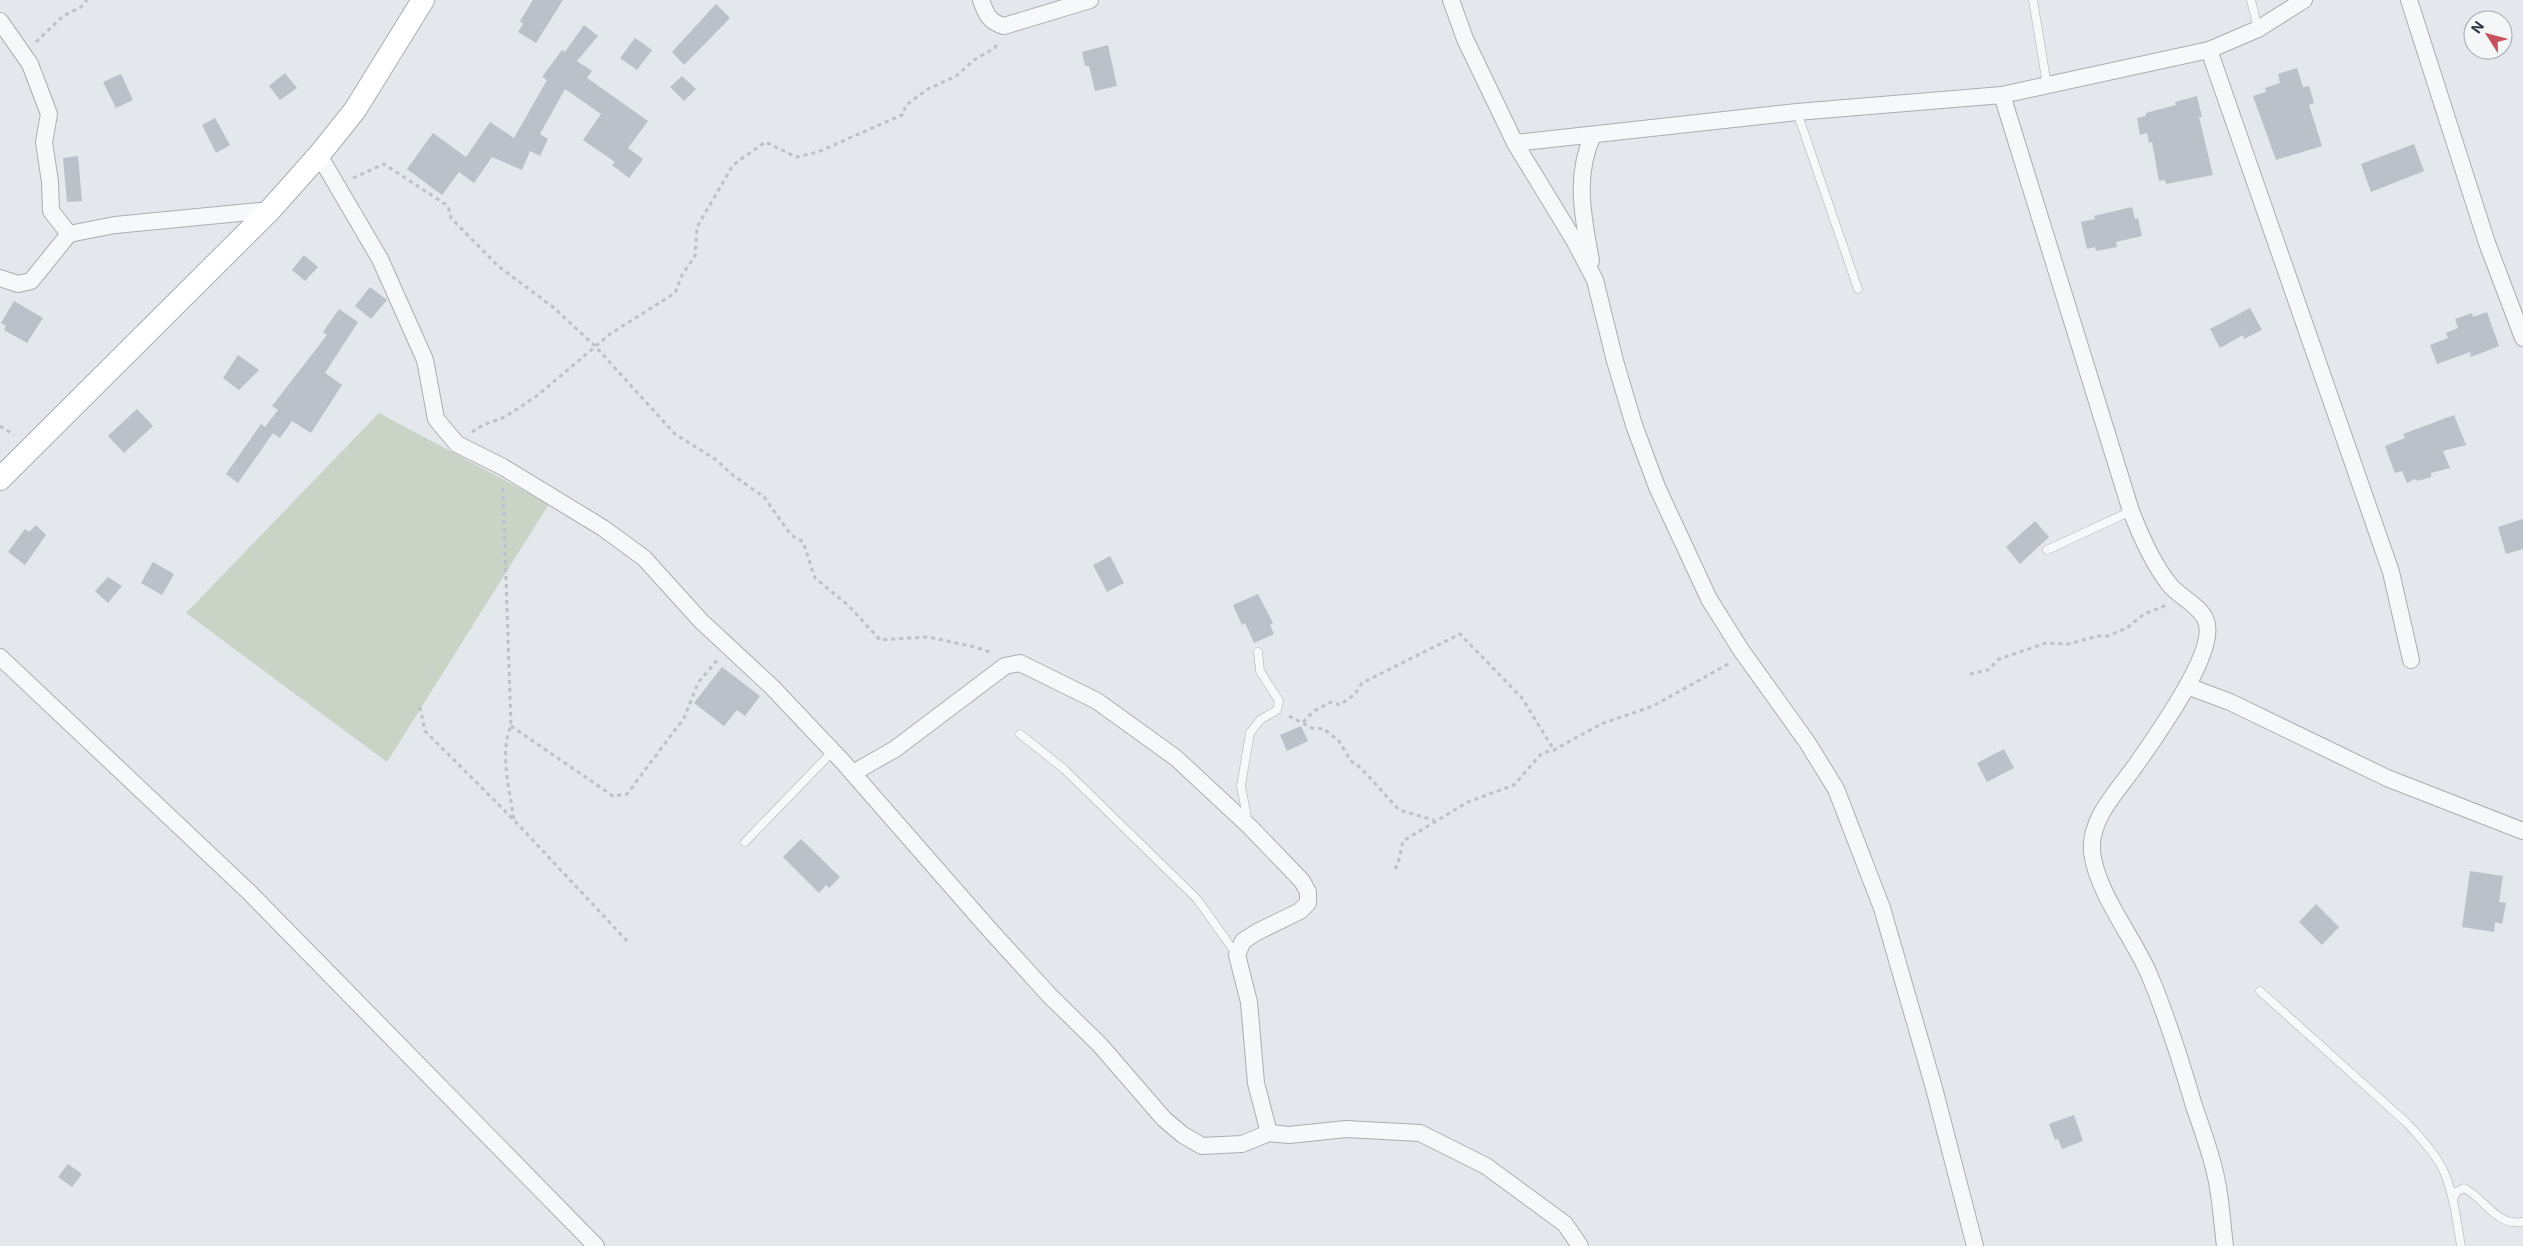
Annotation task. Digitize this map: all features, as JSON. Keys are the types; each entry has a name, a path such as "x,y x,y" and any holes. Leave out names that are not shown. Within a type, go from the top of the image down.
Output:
{"street":[{"path":"0,479 270,210 319,155 355,110 423,0"},
{"path":"981,0 986,15 993,23 1004,26 1090,0"},
{"path":"1451,0 1465,39 1516,143 1574,240 1594,280"},
{"path":"1516,143 1797,112 2002,95 2209,50 2258,29 2304,0"},
{"path":"2409,0 2487,243 2523,338"},
{"path":"0,21 24,53 48,114 44,142 50,182 51,211 69,234"},
{"path":"2209,50 2390,572 2411,660"},
{"path":"2002,95 2131,511 2154,561 2180,596 2206,620 2209,636 2203,656 2138,762 2104,810 2094,829 2092,850 2096,870 2104,890 2149,973 2170,1029 2217,1177 2225,1246"},
{"path":"1593,135 1584,154 1581,174 1586,236 1594,280 1634,424 1657,486 1709,599 1741,650 1807,742 1836,789 1882,908 1934,1088 1975,1246"},
{"path":"319,155 380,259 425,360 436,419 457,444 503,467 603,528 633,549 728,647 772,687 833,751 989,929 1050,996 1100,1046 1164,1119 1183,1135 1202,1146 1242,1144 1268,1133 1289,1135 1346,1129 1420,1133 1486,1166 1565,1224 1580,1246"},
{"path":"0,278 18,284 31,281 69,234 115,225 270,210"},
{"path":"0,657 248,891 596,1246"},
{"path":"853,773 895,749 1005,666 1020,663 1097,700 1176,758 1249,826 1302,881 1308,892 1308,903 1300,911 1256,932 1243,941 1237,955 1249,1002 1256,1083 1268,1133"},
{"path":"2186,686 2230,702 2387,778 2523,831"}],"lane":[{"path":"2033,0 2047,85"},
{"path":"2251,0 2258,29"},
{"path":"1797,112 1858,289"},
{"path":"2047,550 2131,511"},
{"path":"1249,826 1241,786 1250,733 1260,720 1277,710 1279,701 1260,671 1258,652"},
{"path":"1020,734 1064,769 1197,899 1237,955"},
{"path":"745,842 833,751"},
{"path":"2260,991 2408,1124 2428,1147 2444,1173 2453,1200 2461,1246"},
{"path":"2453,1200 2456,1192 2464,1188 2503,1220 2512,1223 2523,1222"}],"path":[{"path":"24,53 63,16 82,7 87,0"},
{"path":"457,444 458,440 483,425 505,417 538,395 595,346 635,316 674,293 682,275 695,256 697,227 733,165 765,142 796,157 818,152 904,114 905,106 928,89 956,76 974,60 995,48 1004,26"},
{"path":"336,186 384,164 448,206 451,218 498,266 553,307 595,346 675,434 715,459 764,497 792,535 803,542 815,578 849,606 880,640 928,637 975,647 1020,663"},
{"path":"503,467 511,726 507,734 505,754 514,820"},
{"path":"1970,674 1988,670 1998,659 2046,644 2068,644 2098,636 2107,636 2127,628 2144,614 2161,610 2180,596"},
{"path":"1303,722 1322,706 1331,702 1340,705 1355,694 1362,683 1460,634 1522,698 1554,750"},
{"path":"511,726 613,796 627,794 684,718 698,683 728,647"},
{"path":"1394,869 1398,864 1403,841 1434,820 1468,802 1514,785 1542,753 1554,750 1601,724 1653,706 1728,665 1741,650"},
{"path":"420,707 425,731 514,820 627,941"},
{"path":"1277,710 1312,728 1324,729 1339,742 1351,761 1361,768 1398,810 1434,820"}],"green space":[{"path":"379,413 549,504 387,762 186,613"}],"building":[{"path":"533,0 563,0 536,43 518,32 523,24 520,21"},
{"path":"716,4 730,18 684,65 672,52"},
{"path":"584,25 598,36 577,61 592,71 587,78 648,121 628,148 643,159 629,178 612,165 615,162 583,140 601,114 565,89 540,134 548,139 540,156 530,151 522,170 492,157 474,183 459,172 442,195 407,169 433,133 466,157 490,122 514,138 547,80 542,77 562,50 565,52"},
{"path":"635,38 652,50 637,70 620,58"},
{"path":"1108,45 1117,86 1095,91 1089,66 1085,66 1082,52"},
{"path":"2297,68 2303,87 2309,86 2314,103 2309,105 2322,146 2276,160 2253,96 2266,92 2265,88 2280,83 2278,74"},
{"path":"285,73 297,88 280,100 269,86"},
{"path":"121,74 133,100 116,108 103,82"},
{"path":"682,76 696,89 684,101 670,87"},
{"path":"2197,96 2202,117 2199,117 2213,175 2166,184 2165,180 2159,181 2152,142 2149,143 2147,133 2140,135 2137,118 2146,116 2146,113 2176,105 2175,102"},
{"path":"215,118 230,145 216,153 202,125"},
{"path":"2414,144 2424,171 2371,192 2361,164"},
{"path":"78,156 82,201 67,202 63,158"},
{"path":"2132,207 2135,219 2138,218 2142,236 2116,242 2117,247 2096,251 2095,247 2087,249 2081,222 2095,219 2094,216"},
{"path":"304,255 318,267 305,281 292,270"},
{"path":"370,287 387,300 371,319 355,306"},
{"path":"14,301 43,318 27,343 4,330 6,326 1,323"},
{"path":"2250,308 2262,330 2244,339 2243,335 2220,348 2210,329"},
{"path":"339,309 358,322 325,373 342,385 311,433 292,421 280,438 273,433 238,483 226,474 261,424 265,427 278,410 272,406 327,335 323,332"},
{"path":"2487,312 2499,346 2471,357 2470,352 2437,364 2430,345 2448,338 2446,333 2458,328 2455,319 2472,313 2473,317"},
{"path":"238,355 259,370 239,390 223,378"},
{"path":"137,409 153,426 124,453 108,436"},
{"path":"2454,415 2466,445 2443,451 2450,468 2431,473 2431,477 2418,481 2415,479 2407,483 2402,471 2395,473 2385,446 2405,438 2403,434"},
{"path":"2523,519 2523,549 2506,554 2498,527"},
{"path":"2035,521 2049,537 2020,564 2006,547"},
{"path":"36,525 46,535 25,565 8,552 25,529 29,532"},
{"path":"1110,556 1124,583 1107,592 1093,565"},
{"path":"153,562 174,574 162,595 141,583"},
{"path":"108,577 122,586 108,603 95,591"},
{"path":"1258,594 1273,623 1270,625 1274,634 1254,643 1245,623 1242,625 1233,605"},
{"path":"722,667 760,696 745,716 737,710 724,726 694,703"},
{"path":"1301,726 1308,741 1287,751 1280,735"},
{"path":"2004,749 2014,768 1987,782 1977,763"},
{"path":"801,839 840,877 829,888 826,885 819,893 783,857"},
{"path":"2470,871 2503,876 2499,902 2506,903 2502,924 2495,922 2494,932 2462,927"},
{"path":"2316,904 2339,927 2322,945 2299,922"},
{"path":"2074,1115 2083,1141 2062,1149 2058,1139 2055,1140 2049,1124"},
{"path":"68,1164 82,1174 72,1187 58,1177"}]}
